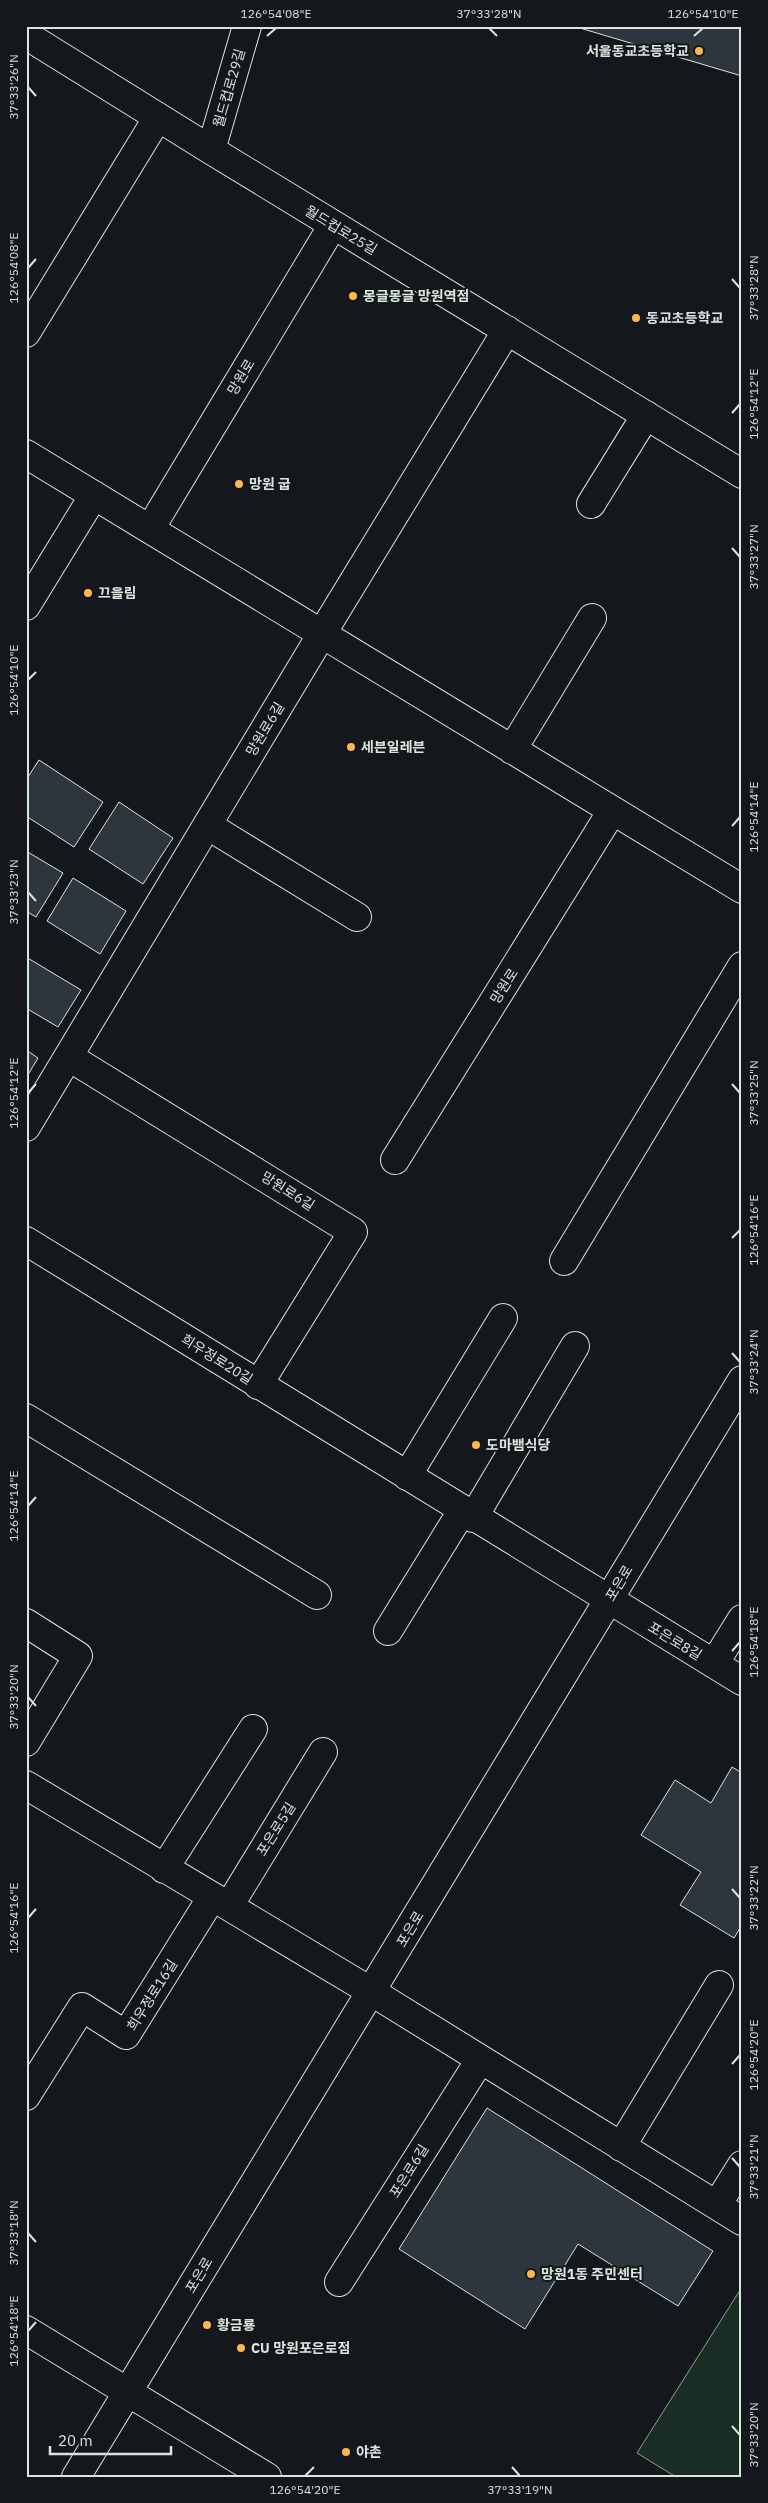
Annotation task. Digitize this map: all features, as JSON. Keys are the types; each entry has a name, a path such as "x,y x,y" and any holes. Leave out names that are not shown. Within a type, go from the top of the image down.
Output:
{"street":[{"name":"월드컵로29길","path":"211,150 247,26"},
{"name":"월드컵로25길","path":"36,34 158,117 742,474"},
{"path":"26,334 158,117"},
{"name":"망원로","path":"150,529 333,225"},
{"path":"322,634 507,330"},
{"path":"590,504 646,415"},
{"path":"26,454 742,889"},
{"path":"26,606 94,495"},
{"path":"512,750 592,618"},
{"name":"망원로6길","path":"26,1127 322,634"},
{"name":"망원로","path":"395,1160 612,811"},
{"path":"207,825 357,917"},
{"path":"564,1261 742,966"},
{"name":"망원로6길","path":"68,1057 353,1232 258,1384"},
{"name":"희우정로20길","path":"26,1241 608,1600"},
{"path":"407,1476 503,1318"},
{"path":"388,1631 468,1514 575,1346"},
{"name":"포은로","path":"76,2477 742,1380"},
{"path":"26,1418 318,1595"},
{"name":"포은로8길","path":"608,1600 742,1681"},
{"path":"714,1664 742,1618"},
{"path":"26,1623 78,1656 26,1742"},
{"path":"164,1869 253,1729"},
{"name":"포은로5길","path":"220,1902 324,1752"},
{"path":"26,1785 372,1992 742,2220"},
{"name":"희우정로16길","path":"26,2096 82,2007 126,2036 220,1902"},
{"path":"622,2147 719,1985"},
{"name":"포은로6길","path":"339,2282 480,2060"},
{"path":"717,2205 742,2164"},
{"path":"26,2330 258,2474"}],"green space":[{"path":"742,2287 742,2477 676,2477 637,2453"}],"building":[{"name":"서울동교초등학교","path":"573,26 742,26 742,76"},
{"path":"39,760 103,802 74,847 26,816 26,780"},
{"path":"119,802 173,838 143,884 89,849"},
{"path":"26,851 63,873 36,917 26,911"},
{"path":"73,878 126,911 100,954 47,921"},
{"path":"26,957 81,990 58,1027 26,1008"},
{"path":"26,1050 38,1058 26,1078"},
{"path":"732,1767 742,1773 742,1925 734,1938 680,1905 701,1872 641,1835 675,1780 711,1803"},
{"path":"487,2108 713,2251 678,2306 578,2244 525,2329 399,2249"}],"place":[{"name":"서울동교초등학교","path":"699,51"},
{"name":"몽글몽글 망원역점","path":"353,296"},
{"name":"동교초등학교","path":"636,318"},
{"name":"망원 굽","path":"239,484"},
{"name":"끄을림","path":"88,593"},
{"name":"세븐일레븐","path":"351,747"},
{"name":"도마뱀식당","path":"476,1445"},
{"name":"망원1동 주민센터","path":"531,2274"},
{"name":"황금룡","path":"207,2325"},
{"name":"CU 망원포은로점","path":"241,2348"},
{"name":"야촌","path":"346,2452"}]}
